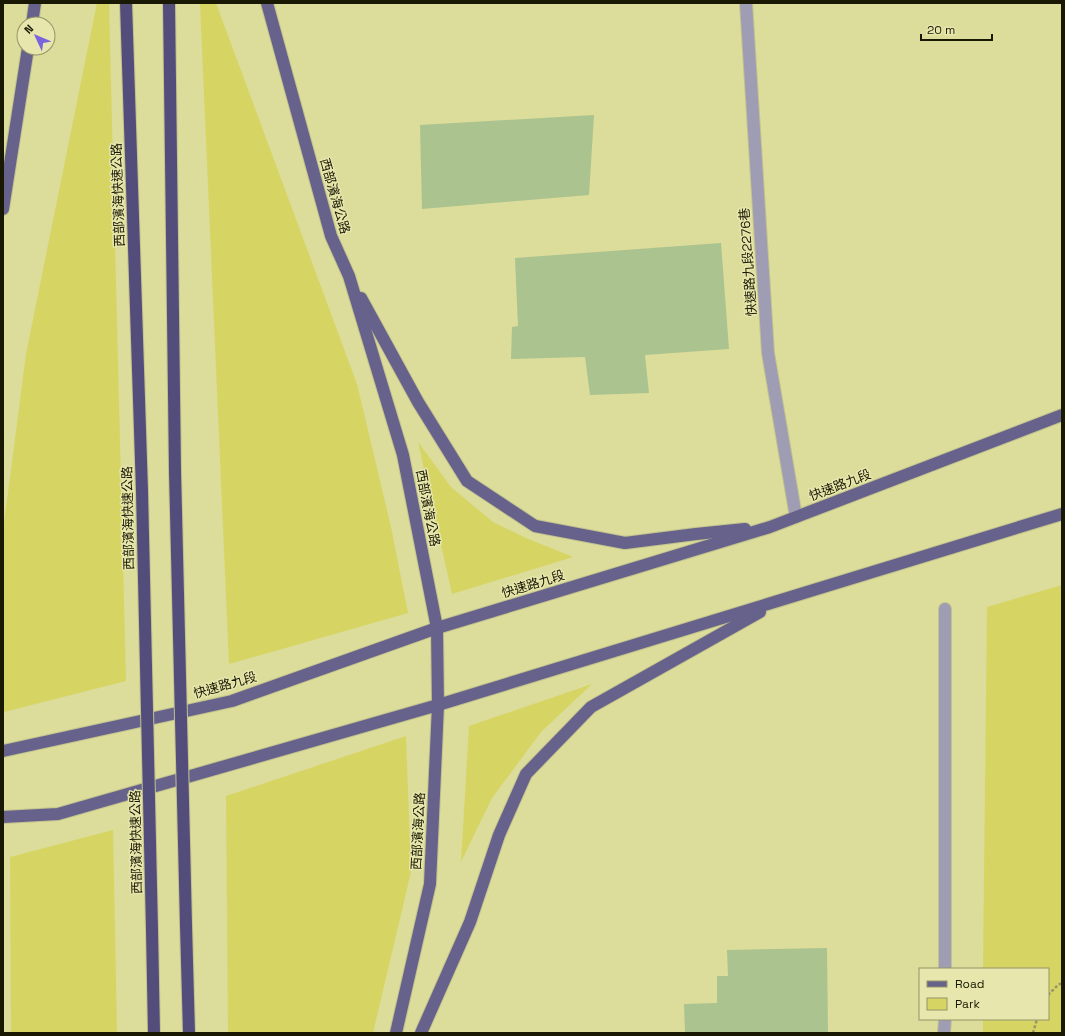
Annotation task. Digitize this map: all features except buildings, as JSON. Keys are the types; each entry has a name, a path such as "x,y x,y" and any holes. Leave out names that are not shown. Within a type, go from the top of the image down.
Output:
{"highway":[{"name":"西部濱海快速公路","path":"126,3 142,491 154,1033"},
{"path":"169,3 175,471 189,1033"}],"main road":[{"path":"33,16 35,3"},
{"name":"西部濱海公路","path":"267,3 331,236 349,276 403,455 437,628 438,705 430,884 396,1033"},
{"path":"3,209 27,56"},
{"path":"349,276 418,402 467,481 535,526 625,543 770,527"},
{"name":"快速路九段","path":"3,751 232,700 437,628 770,527 1062,415"},
{"path":"3,817 58,814 438,705 1062,514"},
{"path":"421,1033 470,922 499,835 526,774 591,707 780,600"}],"street":[{"name":"快速路九段2276巷","path":"746,3 768,353 796,517"},
{"path":"945,609 945,968"},
{"path":"944,1020 944,1033"}],"path":[{"path":"1049,994 1062,983"},
{"path":"1033,1033 1036,1020"}],"shaded area":[{"path":"3,3 1062,3 1062,1033 3,1033"}],"green space":[{"path":"97,3 109,3 126,681 4,712 3,531 26,354"},
{"path":"200,3 216,3 357,384 391,527 408,613 229,664"},
{"path":"418,442 451,487 493,522 526,538 573,557 452,594"},
{"path":"1062,585 1062,1033 983,1033 983,1020 1049,1020 1049,968 983,968 987,607"},
{"path":"592,684 541,732 492,798 461,862 469,726"},
{"path":"406,736 411,872 373,1033 228,1033 226,796"},
{"path":"113,830 117,1033 11,1033 10,857"}]}
